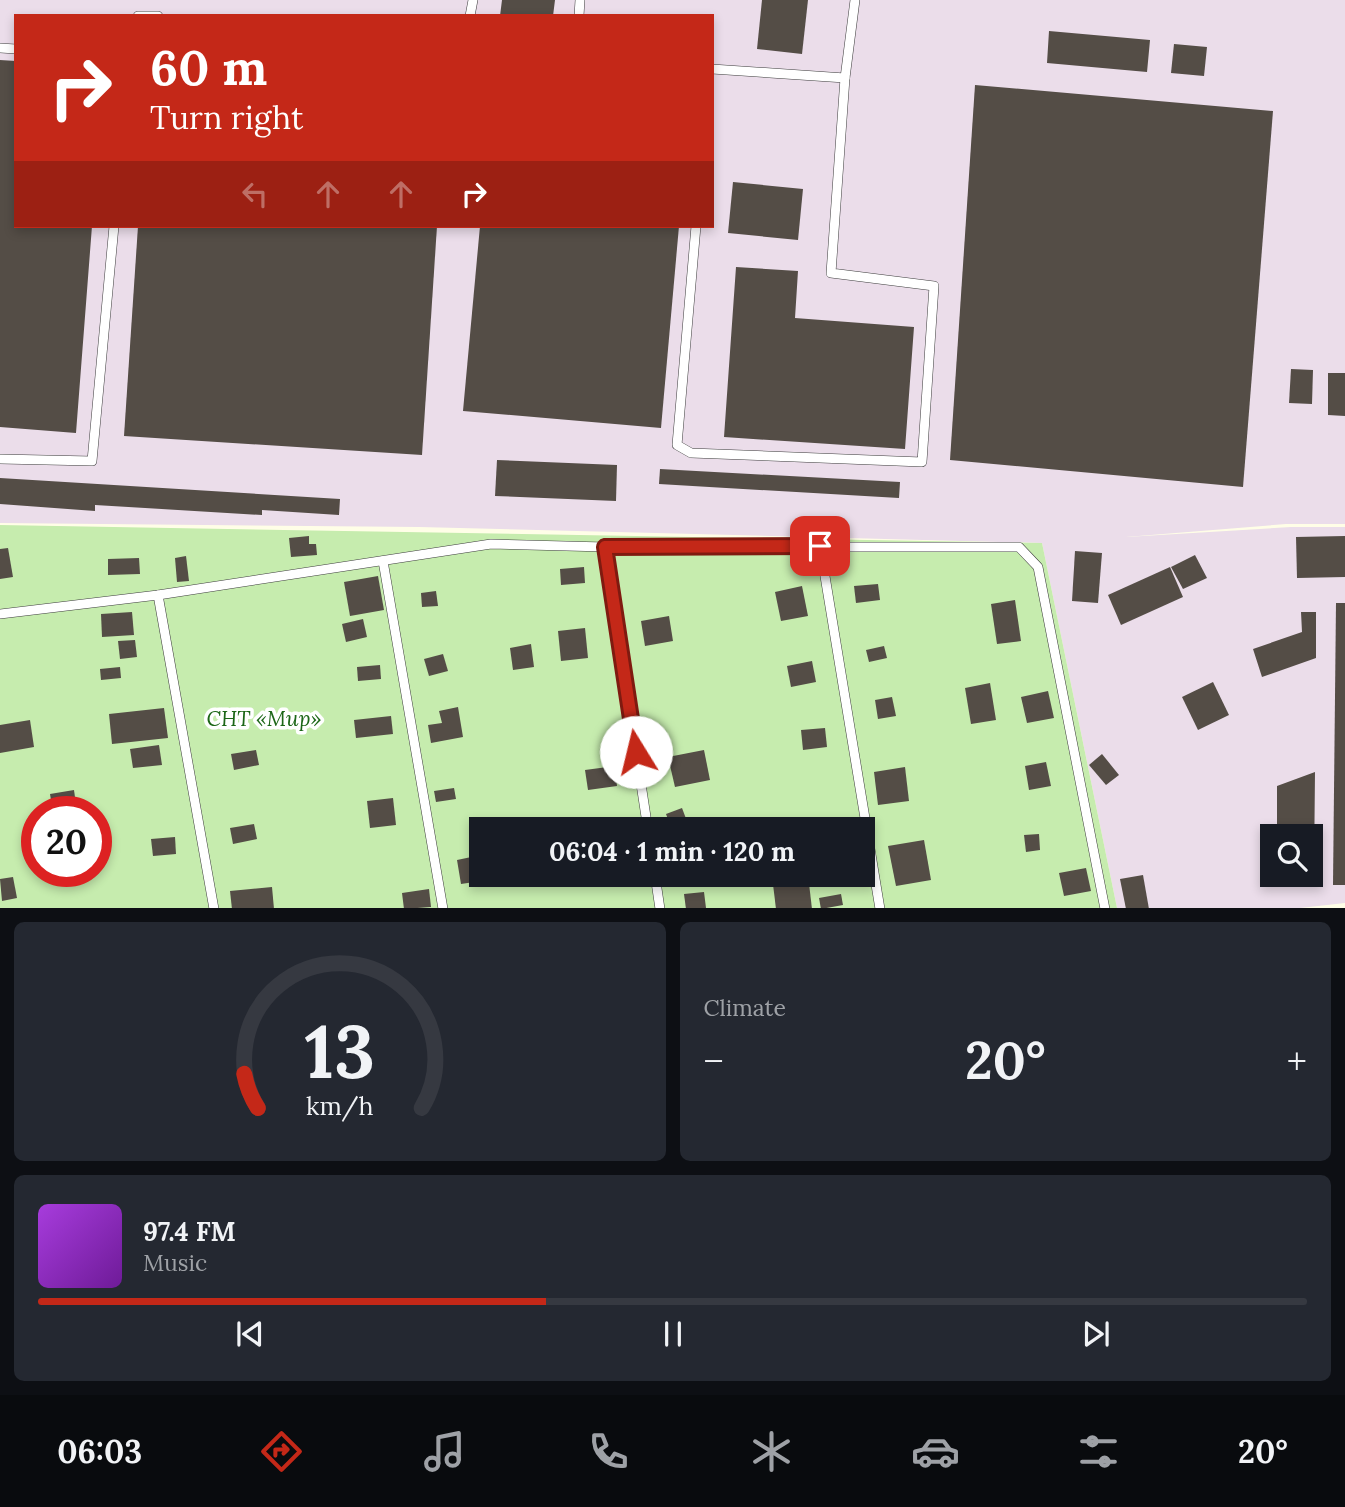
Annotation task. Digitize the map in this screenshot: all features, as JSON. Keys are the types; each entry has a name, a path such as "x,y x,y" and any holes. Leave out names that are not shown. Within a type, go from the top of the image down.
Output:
{"lane":[{"path":"695,228 677,445 691,453 922,462 934,286 831,273 845,78 855,0"},
{"path":"714,69 845,78"},
{"path":"0,459 92,461 114,228"},
{"path":"0,614 158,595 491,544 605,547 1019,547 1038,567 1105,908"},
{"path":"820,546 880,908"},
{"path":"605,547 646,817"},
{"path":"383,561 443,908"},
{"path":"158,595 214,908"},
{"path":"656,887 660,908"}],"shaded area":[{"path":"0,0 1345,0 1345,524 1286,524 1126,537 1291,527 1345,527 1345,903 1300,908 1117,908 1042,543 419,527 0,523"}],"green space":[{"name":"СНТ «Мир»","path":"0,525 1042,543 1117,908 0,908"}],"building":[{"path":"502,0 555,0 553,14 500,14"},
{"path":"762,0 808,0 802,54 757,49"},
{"path":"1049,31 1150,40 1147,72 1047,63"},
{"path":"1174,44 1207,47 1204,76 1171,73"},
{"path":"0,60 14,61 14,228 92,228 76,433 0,427"},
{"path":"975,85 1273,111 1243,487 950,460"},
{"path":"733,182 803,189 798,240 728,233"},
{"path":"138,228 437,228 422,455 124,436"},
{"path":"480,228 679,228 661,428 463,411"},
{"path":"736,267 798,271 795,318 914,327 905,449 724,437"},
{"path":"1291,369 1313,370 1312,404 1289,403"},
{"path":"1328,373 1345,373 1345,416 1328,415"},
{"path":"497,460 617,465 616,501 495,496"},
{"path":"660,469 900,482 899,498 659,484"},
{"path":"0,478 340,499 339,515 262,510 262,515 95,505 95,511 0,504"},
{"path":"309,536 309,544 316,544 317,555 291,557 289,538"},
{"path":"1345,536 1345,577 1297,578 1296,537"},
{"path":"8,548 13,577 0,579 0,549"},
{"path":"1075,551 1102,553 1098,603 1072,601"},
{"path":"1195,555 1207,578 1183,589 1171,567"},
{"path":"186,556 189,581 177,582 175,558"},
{"path":"139,558 140,574 108,575 108,559"},
{"path":"584,567 585,583 561,585 560,569"},
{"path":"1170,567 1183,597 1121,625 1108,595"},
{"path":"378,576 384,610 350,616 344,582"},
{"path":"878,584 880,600 856,603 854,586"},
{"path":"802,586 808,616 781,621 775,592"},
{"path":"436,591 438,606 422,607 421,593"},
{"path":"1015,600 1021,641 997,644 991,604"},
{"path":"1336,603 1345,603 1345,885 1333,885"},
{"path":"132,612 134,635 102,637 101,614"},
{"path":"1301,612 1316,612 1316,658 1262,677 1253,649 1302,632"},
{"path":"669,616 673,641 645,646 641,621"},
{"path":"363,619 367,637 346,642 342,624"},
{"path":"585,628 588,658 561,661 558,631"},
{"path":"135,640 137,657 120,659 118,641"},
{"path":"531,644 534,667 513,670 510,648"},
{"path":"884,646 887,658 869,662 866,650"},
{"path":"443,654 448,671 429,676 424,659"},
{"path":"812,661 816,682 791,687 787,666"},
{"path":"380,665 381,679 358,681 357,667"},
{"path":"120,667 121,678 101,680 100,669"},
{"path":"1213,682 1229,715 1198,730 1182,697"},
{"path":"990,683 996,720 971,724 965,688"},
{"path":"1048,691 1054,718 1027,723 1021,697"},
{"path":"892,697 896,716 878,719 875,700"},
{"path":"458,707 463,737 431,743 428,725 442,723 439,711"},
{"path":"164,708 168,738 112,744 109,714"},
{"path":"391,716 393,734 356,738 354,720"},
{"path":"30,720 34,747 0,753 0,725"},
{"path":"825,728 827,747 803,750 801,730"},
{"path":"159,745 162,765 133,768 130,749"},
{"path":"256,750 259,765 234,770 231,754"},
{"path":"704,750 710,780 675,787 668,757"},
{"path":"1102,754 1119,775 1106,785 1089,765"},
{"path":"1046,762 1051,786 1029,790 1025,766"},
{"path":"615,766 617,786 588,790 585,770"},
{"path":"905,767 909,801 878,805 874,772"},
{"path":"1315,772 1314,824 1277,824 1277,786"},
{"path":"454,788 456,799 436,802 434,791"},
{"path":"74,790 75,796 50,796"},
{"path":"393,798 396,825 370,828 367,801"},
{"path":"682,808 685,817 667,817 666,814"},
{"path":"254,824 257,839 233,844 230,828"},
{"path":"1039,834 1040,850 1026,852 1024,835"},
{"path":"175,837 176,854 153,856 151,839"},
{"path":"924,840 931,880 896,886 888,846"},
{"path":"469,858 469,883 461,884 457,860"},
{"path":"1086,868 1091,891 1064,896 1059,873"},
{"path":"1143,875 1149,908 1126,908 1120,879"},
{"path":"13,877 17,898 2,901 0,879"},
{"path":"272,887 274,908 232,908 230,891"},
{"path":"773,887 809,887 812,908 776,908"},
{"path":"429,889 431,907 404,908 402,893"},
{"path":"704,892 706,908 686,908 684,894"},
{"path":"841,894 843,905 821,908 819,898"}],"route":[{"path":"636,752 605,547 820,546"}]}
